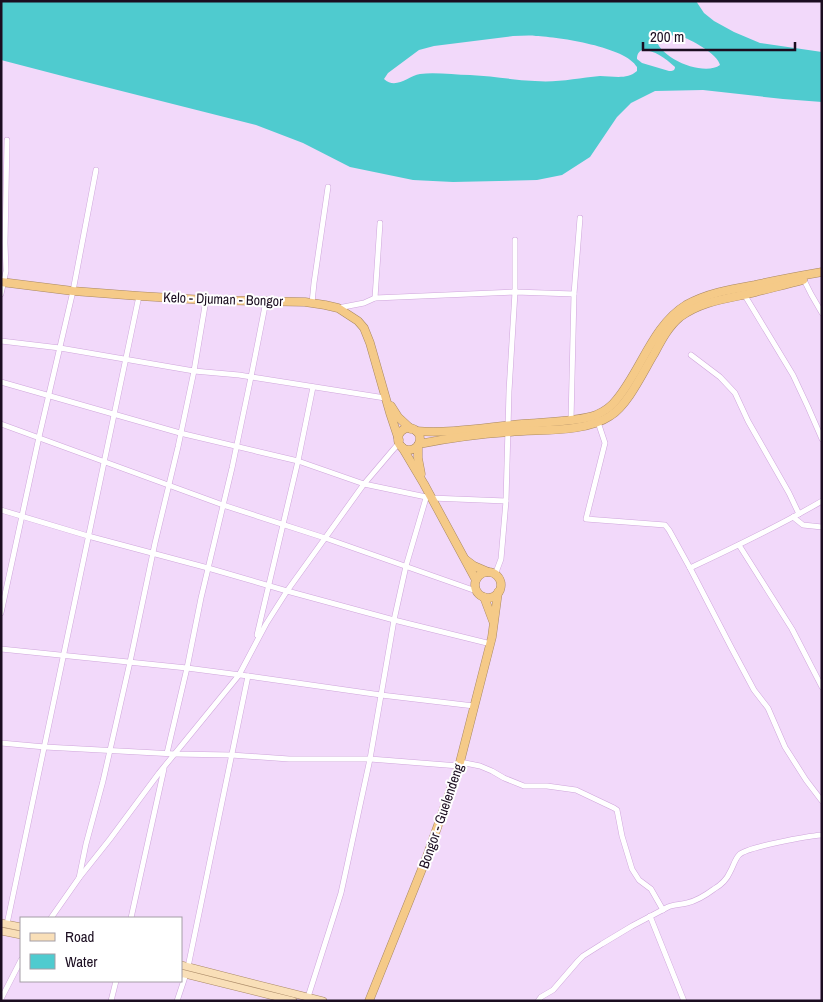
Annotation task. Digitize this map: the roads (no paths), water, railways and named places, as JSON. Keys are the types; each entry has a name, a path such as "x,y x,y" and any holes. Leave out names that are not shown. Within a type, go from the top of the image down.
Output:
{"highway":[{"path":"822,273 720,292 702,297 686,305 666,323 617,400 606,410 596,415 508,428 418,445 410,450 407,450 400,443 400,435 403,431 443,432 508,428 571,428 598,422 611,416 623,404 670,327 688,312 704,304 804,280 822,273"},
{"name":"Kelo - Djuman - Bongor","path":"2,282 73,291 206,300 312,303 338,308 358,321 364,328 400,443 424,484"},
{"name":"Kelo - Djuman - Bongor","path":"386,398 398,417 413,430"},
{"path":"413,430 419,436 418,445"},
{"name":"Kelo - Djuman - Bongor","path":"418,445 418,458 428,498 476,580"},
{"path":"463,558 474,566 498,577 500,584 498,592 492,597 484,598"},
{"path":"491,573 481,574 475,584 476,591 484,598 494,625"},
{"name":"Bongor - Guelendeng","path":"369,1001 426,859 460,764 491,644 498,592"}],"main road":[{"path":"4,924 20,927"},
{"path":"1,931 20,935"},
{"path":"184,970 323,1001"},
{"path":"184,970 293,1001"}],"street":[{"path":"1,294 2,282 6,271 8,140"},
{"path":"1,613 73,291 96,170"},
{"path":"312,303 328,187"},
{"path":"571,420 574,294 580,218"},
{"path":"375,298 380,223"},
{"path":"491,573 501,559 506,501 515,292 515,240"},
{"path":"804,280 822,312"},
{"path":"338,308 375,298 515,292 574,294"},
{"path":"744,294 793,375 822,439"},
{"path":"4,924 45,747 139,296"},
{"path":"79,878 130,662 194,370 206,300"},
{"path":"167,753 236,447 266,301"},
{"path":"1,341 60,348 386,398"},
{"path":"691,355 720,377 734,394 789,493 796,520 803,525 822,527"},
{"path":"1,382 180,433 298,461 364,484 428,498 506,501"},
{"path":"256,644 313,387"},
{"path":"598,422 605,443 586,519 665,525 670,530 738,661 754,690 768,708 785,747 822,801"},
{"path":"1,424 223,505 325,538 476,591"},
{"path":"52,917 164,766 239,675 266,624 287,591 364,484 400,443"},
{"path":"308,997 341,893 370,759 394,620 406,566 428,498"},
{"path":"690,568 822,500"},
{"path":"1,510 153,554 269,584 287,591 491,644"},
{"path":"739,544 792,629 822,687"},
{"path":"1,649 187,668 474,706"},
{"path":"184,970 248,676"},
{"path":"1,743 175,754 289,759 370,759 460,764 480,766 524,786 547,786 576,790 616,810 632,870 639,880 651,889 663,910"},
{"path":"131,917 164,766"},
{"path":"538,1001 552,990 578,961 602,944 672,905 688,903 716,888 729,875 736,859 742,852 808,836 822,835"},
{"path":"650,916 684,1001"},
{"path":"6,1001 1,999 20,962"},
{"path":"111,1001 116,982"},
{"path":"178,1001 182,982"}],"water":[{"path":"1,1 696,1 704,13 714,21 760,43 822,52 822,102 703,90 655,91 631,103 617,117 590,157 562,175 537,180 453,182 413,180 350,167 303,143 256,125 1,60","holes":["513,36 560,38 591,44 620,54 630,60 637,67 637,71 624,77 600,76 551,81 432,73 416,75 398,83 388,82 384,79 388,73 419,50 434,46","660,36 680,36 690,40 714,56 720,65 704,69 683,64 665,52 659,45 656,38","642,50 651,51 660,55 675,67 672,71 669,71 642,63 637,59 638,54"]}]}
